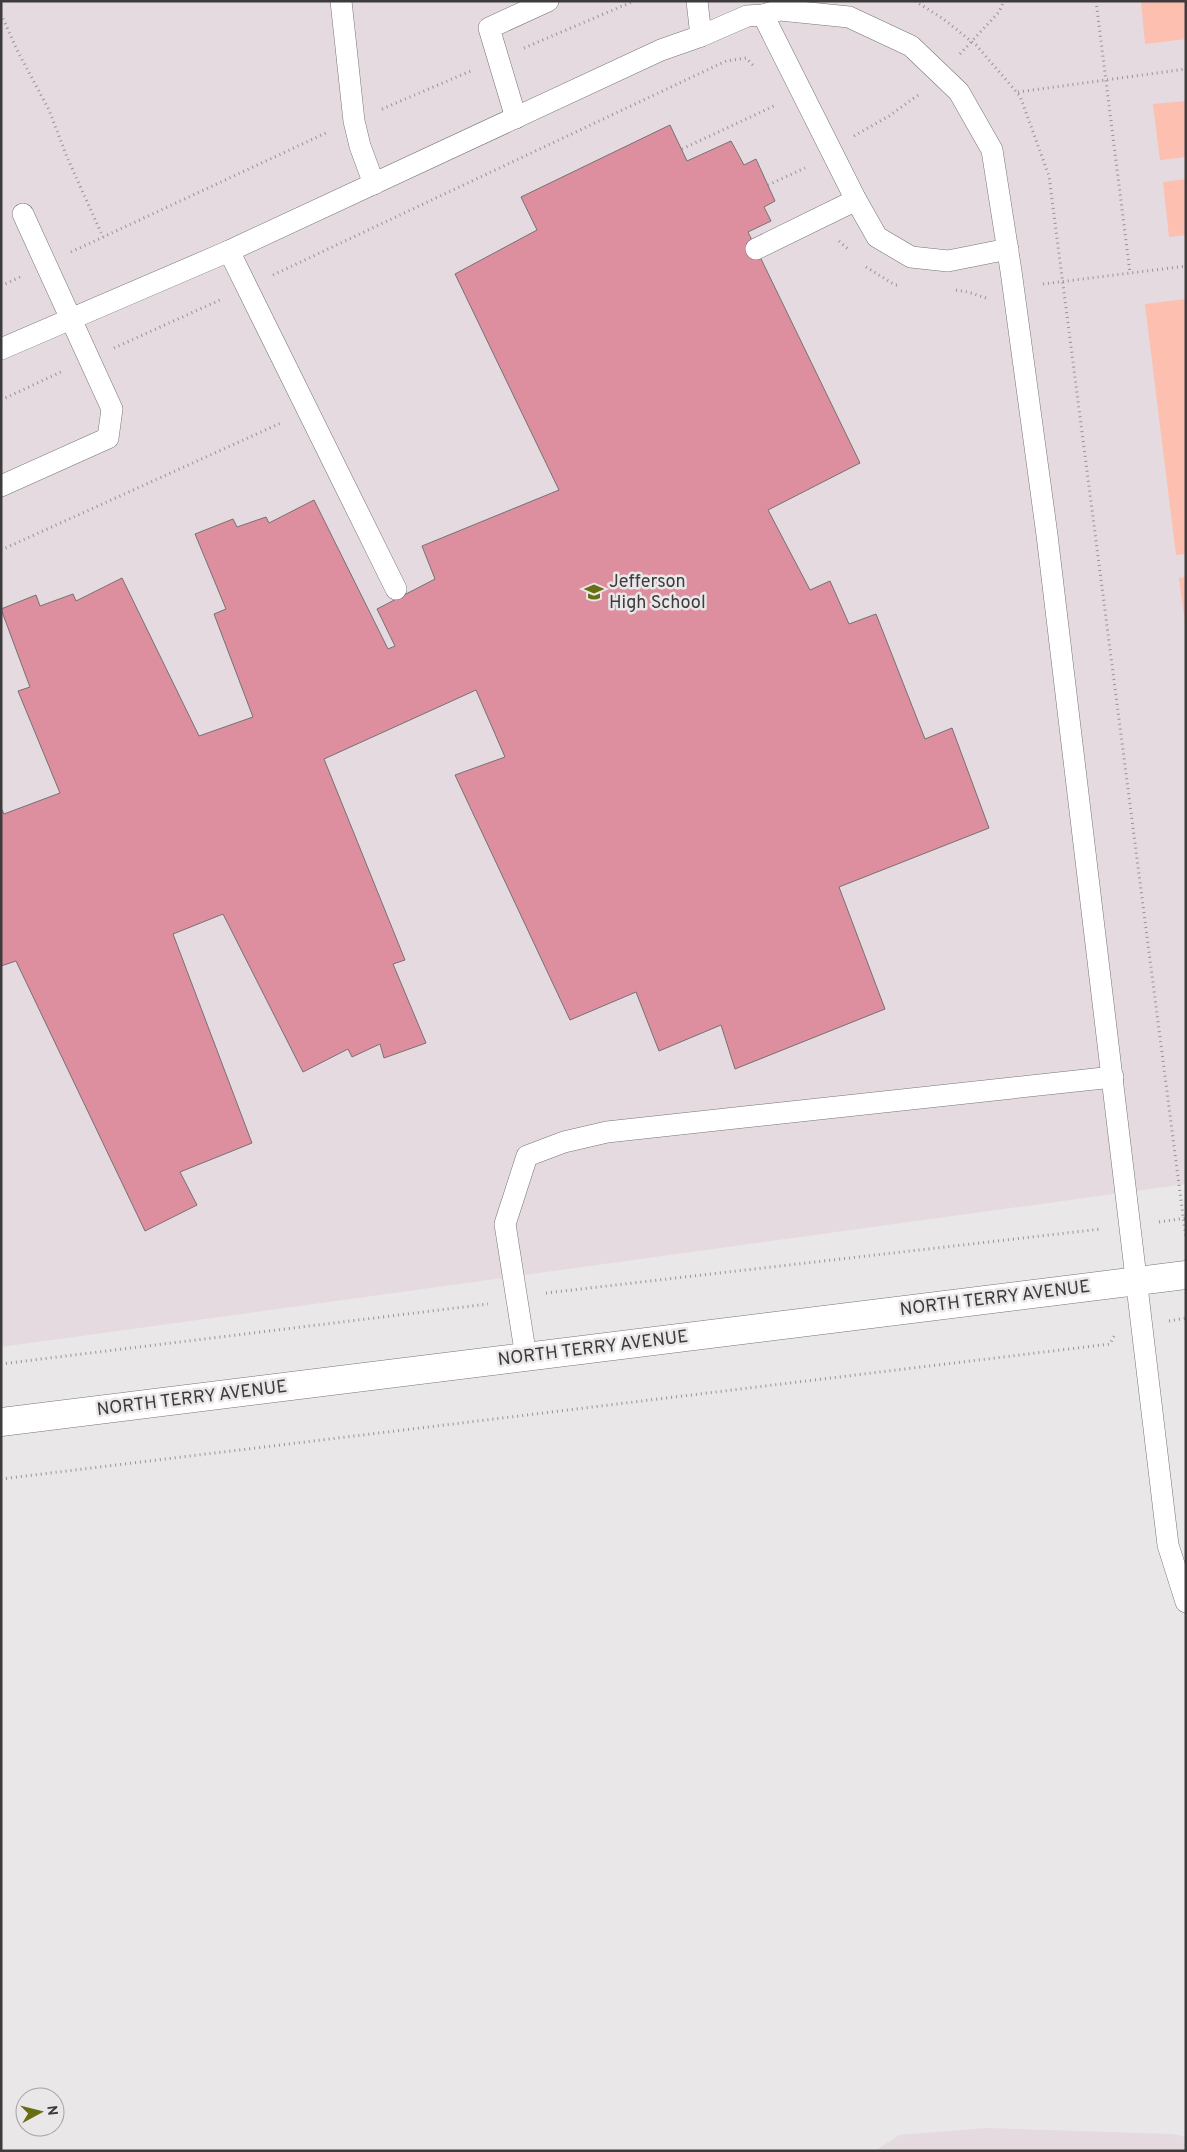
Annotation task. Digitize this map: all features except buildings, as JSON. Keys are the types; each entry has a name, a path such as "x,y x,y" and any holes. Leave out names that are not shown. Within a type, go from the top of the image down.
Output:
{"street":[{"name":"NORTH TERRY AVENUE","path":"1,1422 1186,1275"}],"lane":[{"path":"341,1 354,121 360,146 374,184"},
{"path":"516,118 489,28 548,1"},
{"path":"697,1 701,36"},
{"path":"1,349 229,252 661,50 701,36 746,16 763,15 780,10 849,17 911,46 958,92 992,150 1014,288 1047,535 1168,1545 1186,1602"},
{"path":"763,15 856,200 877,237 911,257 948,261 1008,249"},
{"path":"756,249 856,200"},
{"path":"1,486 108,438 112,409 23,214"},
{"path":"229,252 396,589"},
{"path":"526,1357 505,1224 527,1156 564,1142 607,1132 1113,1077"}],"path":[{"path":"915,1 942,18 976,45 1017,92 1050,176 1186,1239"},
{"path":"1096,1 1130,273"},
{"path":"1,14 17,50 49,110 67,157 103,237"},
{"path":"1,400 247,288 726,61 746,58 761,73"},
{"path":"1017,92 1186,69"},
{"path":"774,98 780,113"},
{"path":"682,149 777,104"},
{"path":"1,286 354,121"},
{"path":"802,160 839,241 852,253"},
{"path":"768,185 806,168"},
{"path":"864,265 895,285 903,286"},
{"path":"952,290 968,292 985,298 1014,288 1186,266"},
{"path":"1,550 308,411"},
{"path":"1,1364 488,1304 541,1293 1184,1218"},
{"path":"1,1479 1110,1344 1118,1328 1186,1318"}],"shaded area":[{"name":"Jefferson High School","path":"1,1 1186,1 1186,1184 1,1347"},
{"path":"1141,1 1186,1 1186,39 1145,44"},
{"path":"1186,101 1186,157 1160,160 1153,104"},
{"path":"1186,179 1186,235 1169,237 1163,182"},
{"path":"1186,299 1186,554 1176,555 1145,304"},
{"path":"1186,577 1186,630 1179,578"},
{"path":"986,2128 1172,2134 1186,2137 1186,2151 875,2151 899,2135"}],"place":[{"name":"Jefferson High School","path":"594,592"}]}
